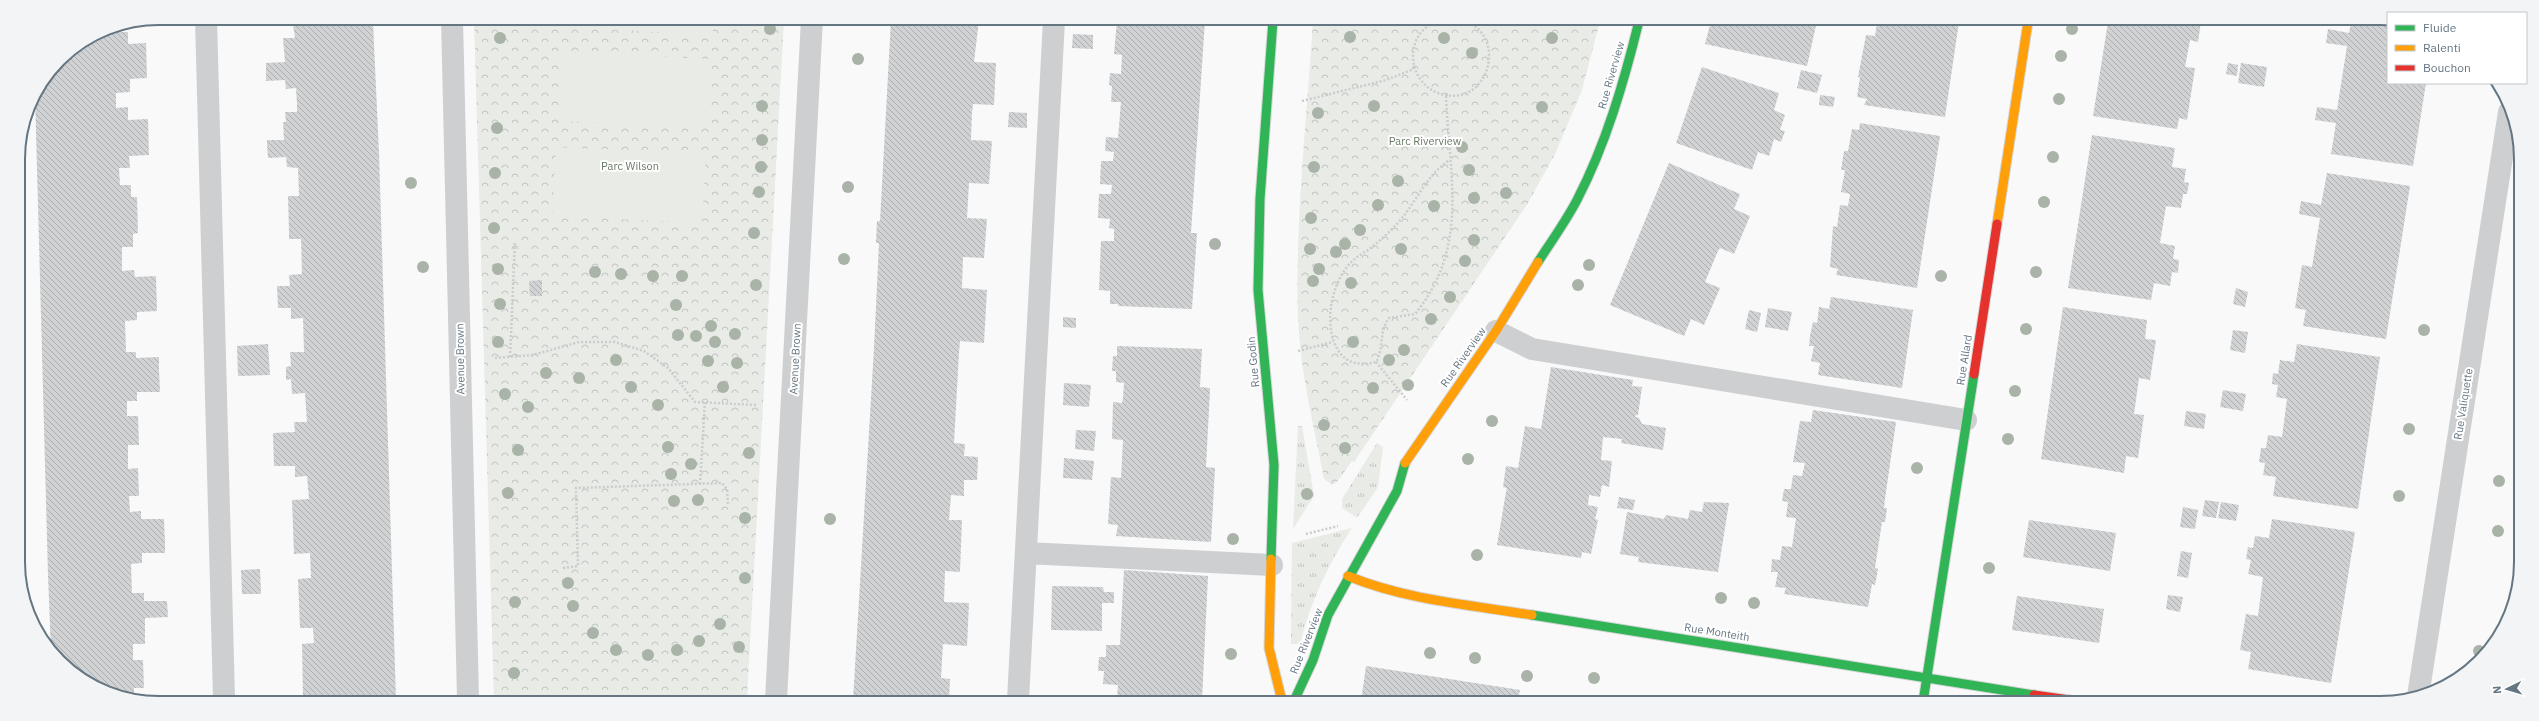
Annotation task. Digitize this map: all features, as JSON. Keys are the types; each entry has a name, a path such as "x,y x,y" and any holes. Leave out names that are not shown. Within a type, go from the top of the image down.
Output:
{"street":[{"path":"206,25 224,696"},
{"name":"Avenue Brown","path":"452,25 468,696"},
{"name":"Avenue Brown","path":"776,696 812,25"},
{"path":"1018,696 1054,25"},
{"name":"Rue Godin","path":"1272,25 1260,199 1258,290 1274,465 1269,648 1281,696"},
{"name":"Rue Riverview","path":"1296,696 1313,660 1328,615 1348,576 1397,491 1406,459 1496,331 1577,200 1604,138 1625,76 1638,25"},
{"name":"Rue Allard","path":"1924,696 2028,25"},
{"name":"Rue Valiquette","path":"2419,690 2508,120"},
{"path":"1496,331 1532,349 1966,420"},
{"path":"1026,553 1272,565"},
{"name":"Rue Monteith","path":"1348,576 1375,587 1406,594 2044,696"}],"path":[{"path":"1428,25 1417,38 1413,50 1414,69 1424,84 1433,91 1446,96 1460,95 1472,90 1482,81 1488,69 1490,56 1488,43 1481,31 1474,25"},
{"path":"1302,101 1386,80 1414,69"},
{"path":"1376,362 1381,353 1385,324 1389,318 1415,314 1435,284 1445,261 1452,231 1446,96"},
{"path":"1376,362 1358,364 1348,360 1340,353 1333,342 1329,326 1330,311 1340,278 1356,258 1369,249 1402,219 1439,168 1450,160"},
{"path":"510,356 515,241"},
{"path":"489,358 533,354 579,342 616,342 644,351 668,368 695,402 763,405"},
{"path":"1295,351 1333,342"},
{"path":"1376,362 1405,399"},
{"path":"700,484 705,402"},
{"path":"563,568 578,566 576,488 722,483 727,489 728,504"},
{"path":"1302,535 1345,524"}],"green space":[{"name":"Parc Wilson","path":"474,25 784,25 747,696 494,696"},
{"path":"563,25 713,25 713,35 563,27"},
{"name":"Parc Riverview","path":"1313,25 1599,25 1582,90 1556,152 1528,203 1354,462 1352,461 1337,482 1332,485 1324,479 1304,378 1299,338 1298,243"},
{"path":"562,52 712,59 709,128 559,121"},
{"path":"556,147 706,154 702,223 552,216"},
{"path":"1298,426 1302,426 1314,496 1293,529"},
{"path":"1377,443 1383,447 1378,487 1357,518 1342,508 1342,499"},
{"path":"1352,528 1321,583 1309,613 1300,644 1291,644 1292,543"}],"building":[{"path":"293,25 373,25 379,153 396,696 303,696 302,644 314,643 313,628 300,628 298,579 311,578 310,553 294,554 292,500 309,499 307,476 295,477 295,466 274,466 273,433 295,432 294,422 307,422 305,393 292,394 291,379 286,380 286,367 291,366 290,352 304,352 303,318 291,319 291,308 278,308 277,286 290,286 289,275 302,274 301,239 289,239 288,196 299,196 298,168 287,167 286,157 268,158 267,144 267,140 284,140 283,122 286,122 285,112 297,112 297,104 296,88 286,89 285,80 266,81 266,63 285,62 283,38 295,38"},
{"path":"891,25 978,25 974,62 996,63 994,105 973,104 971,140 992,141 989,184 969,183 967,218 987,219 984,258 963,257 962,288 987,290 984,343 960,341 954,443 965,444 964,456 978,457 978,460 977,480 964,480 964,496 951,495 949,520 962,520 960,572 945,571 944,602 969,603 967,646 943,644 941,678 950,679 949,696 853,696 874,348 879,243 876,243 877,221 880,221"},
{"path":"1117,25 1205,25 1191,233 1197,233 1192,309 1118,306 1118,304 1110,304 1110,291 1099,290 1101,241 1114,241 1114,229 1109,228 1110,219 1098,218 1099,194 1111,194 1112,185 1100,184 1101,161 1113,161 1114,152 1105,151 1106,137 1118,138 1121,102 1111,102 1112,86 1109,85 1110,73 1121,74 1122,55 1114,54"},
{"path":"1710,25 1816,25 1807,66 1705,44"},
{"path":"1877,25 1959,25 1945,117 1864,105 1867,99 1857,97 1860,77 1858,77 1866,35 1875,36"},
{"path":"2108,25 2201,25 2198,42 2190,40 2185,67 2195,68 2187,120 2179,118 2177,129 2093,116"},
{"path":"2351,25 2387,25 2387,84 2426,84 2413,166 2331,154 2336,123 2315,120 2317,107 2337,110 2347,46 2326,43 2328,29 2349,33"},
{"path":"116,32 128,32 128,44 146,43 147,78 130,79 130,92 116,93 116,108 128,107 128,120 148,119 149,155 129,156 130,168 119,168 120,185 131,185 131,197 137,197 138,233 133,234 133,247 122,247 122,271 134,270 135,277 156,276 157,311 137,312 137,320 125,321 126,352 136,352 136,358 159,357 160,392 137,392 137,401 127,401 127,416 138,416 139,445 128,445 128,469 138,468 139,496 129,496 130,512 141,511 141,519 164,519 165,544 165,553 142,553 142,563 131,564 132,593 144,593 144,601 167,601 168,617 145,618 145,644 133,644 133,660 143,660 144,688 134,688 134,693 108,686 92,678 64,657 51,640 35,107 43,92 64,64 92,43 108,35"},
{"path":"1073,34 1093,35 1093,49 1072,48"},
{"path":"2228,63 2238,65 2237,76 2226,74"},
{"path":"2241,63 2267,67 2264,87 2238,83"},
{"path":"1702,67 1779,93 1774,110 1785,115 1780,130 1785,131 1781,142 1774,139 1769,156 1758,152 1752,170 1676,143"},
{"path":"1801,70 1822,75 1817,93 1797,88"},
{"path":"1820,95 1835,97 1833,107 1819,105"},
{"path":"1009,112 1027,113 1027,128 1008,127"},
{"path":"1860,123 1940,136 1917,288 1836,275 1838,269 1830,267 1833,226 1837,227 1840,205 1848,206 1850,194 1841,192 1845,170 1841,170 1844,151 1848,151 1852,129 1859,130"},
{"path":"2092,135 2175,148 2172,167 2186,169 2184,182 2189,183 2187,194 2183,194 2181,208 2166,206 2160,243 2175,246 2173,259 2179,260 2178,273 2172,272 2170,286 2154,283 2151,300 2068,288"},
{"path":"1669,163 1740,194 1734,209 1750,216 1734,254 1720,248 1718,251 1705,282 1720,288 1704,325 1691,319 1684,336 1610,305"},
{"path":"2327,173 2410,186 2386,339 2303,326 2306,310 2295,308 2302,265 2312,267 2320,218 2299,214 2301,201 2321,205"},
{"path":"542,280 542,296 530,296 529,281"},
{"path":"2236,288 2248,292 2245,307 2233,304"},
{"path":"1831,297 1913,310 1902,388 1818,375 1820,363 1811,361 1814,346 1809,346 1810,336 1813,322 1817,323 1819,307 1829,309"},
{"path":"2063,307 2147,320 2145,339 2156,340 2150,380 2139,378 2134,414 2144,415 2138,458 2126,456 2124,473 2041,459"},
{"path":"1768,308 1792,312 1788,331 1765,327"},
{"path":"1749,310 1761,313 1757,332 1745,329"},
{"path":"1063,317 1076,318 1076,328 1063,327"},
{"path":"2233,330 2248,332 2245,353 2230,350"},
{"path":"268,344 270,375 238,376 237,346"},
{"path":"2297,344 2380,357 2358,509 2273,496 2276,477 2263,475 2265,463 2259,462 2261,448 2266,448 2268,435 2282,437 2287,399 2276,397 2278,385 2272,384 2273,373 2278,374 2280,360 2294,362"},
{"path":"1117,346 1202,349 1200,387 1210,388 1206,467 1215,468 1211,542 1116,536 1118,525 1108,524 1111,477 1121,478 1123,440 1112,439 1113,402 1122,403 1124,383 1116,382 1116,371 1112,371 1113,356 1117,356"},
{"path":"1551,367 1633,380 1632,386 1642,387 1638,415 1635,417 1639,418 1642,424 1666,428 1663,450 1621,443 1622,439 1603,437 1601,460 1612,461 1609,487 1602,485 1600,497 1589,495 1588,505 1598,507 1595,519 1598,520 1591,554 1582,552 1581,558 1497,545 1507,488 1503,487 1506,466 1518,468 1525,426 1541,429"},
{"path":"1064,383 1091,385 1089,407 1063,405"},
{"path":"2223,390 2246,394 2243,411 2220,407"},
{"path":"1813,410 1896,422 1884,508 1887,508 1885,522 1882,522 1875,568 1878,569 1875,585 1872,584 1868,607 1784,594 1786,588 1775,587 1778,572 1771,572 1772,559 1780,560 1782,546 1792,547 1796,518 1786,517 1788,502 1782,501 1784,489 1791,489 1793,475 1802,476 1805,463 1793,462 1800,421 1811,422"},
{"path":"2186,411 2206,414 2204,429 2184,426"},
{"path":"1076,430 1096,431 1094,451 1075,449"},
{"path":"1064,458 1094,461 1092,480 1063,478"},
{"path":"1619,497 1635,500 1633,510 1617,508"},
{"path":"2205,500 2219,502 2216,518 2202,516"},
{"path":"1704,502 1729,503 1718,572 1638,562 1639,557 1620,554 1627,512 1664,519 1666,515 1688,519 1690,510 1702,512"},
{"path":"2221,502 2239,505 2236,521 2218,518"},
{"path":"2183,507 2198,510 2195,529 2180,527"},
{"path":"2272,519 2355,532 2331,683 2248,669 2251,652 2240,650 2246,614 2258,616 2263,577 2248,574 2251,560 2246,559 2248,547 2253,548 2255,536 2269,538"},
{"path":"2029,520 2116,533 2110,571 2023,557"},
{"path":"2181,551 2192,553 2188,578 2177,576"},
{"path":"260,569 261,594 242,594 241,570"},
{"path":"1124,570 1208,576 1202,696 1117,696 1118,685 1103,684 1104,671 1098,671 1099,657 1106,657 1106,645 1120,645"},
{"path":"1052,586 1103,587 1104,592 1114,592 1114,603 1102,603 1102,631 1051,630"},
{"path":"2168,595 2183,597 2180,612 2166,609"},
{"path":"2017,596 2104,609 2099,643 2012,630"},
{"path":"1366,666 1520,690 1519,696 1362,696"}],"traffic: fast":[{"path":"1271,559 1274,465 1258,290 1260,199 1273,25"},
{"path":"1538,262 1573,208 1597,157 1620,90 1638,25"},
{"path":"1924,696 1974,374"},
{"path":"1296,696 1313,660 1328,615 1397,491 1405,463"},
{"path":"1532,615 2034,695"}],"traffic: slow":[{"path":"1997,224 2028,25"},
{"path":"1405,463 1496,331 1538,262"},
{"path":"1271,559 1269,648 1281,696"},
{"path":"1348,576 1393,591 1439,601 1532,615"}],"traffic: jam":[{"path":"1974,374 1997,224"},
{"path":"2034,695 2041,696"}]}
